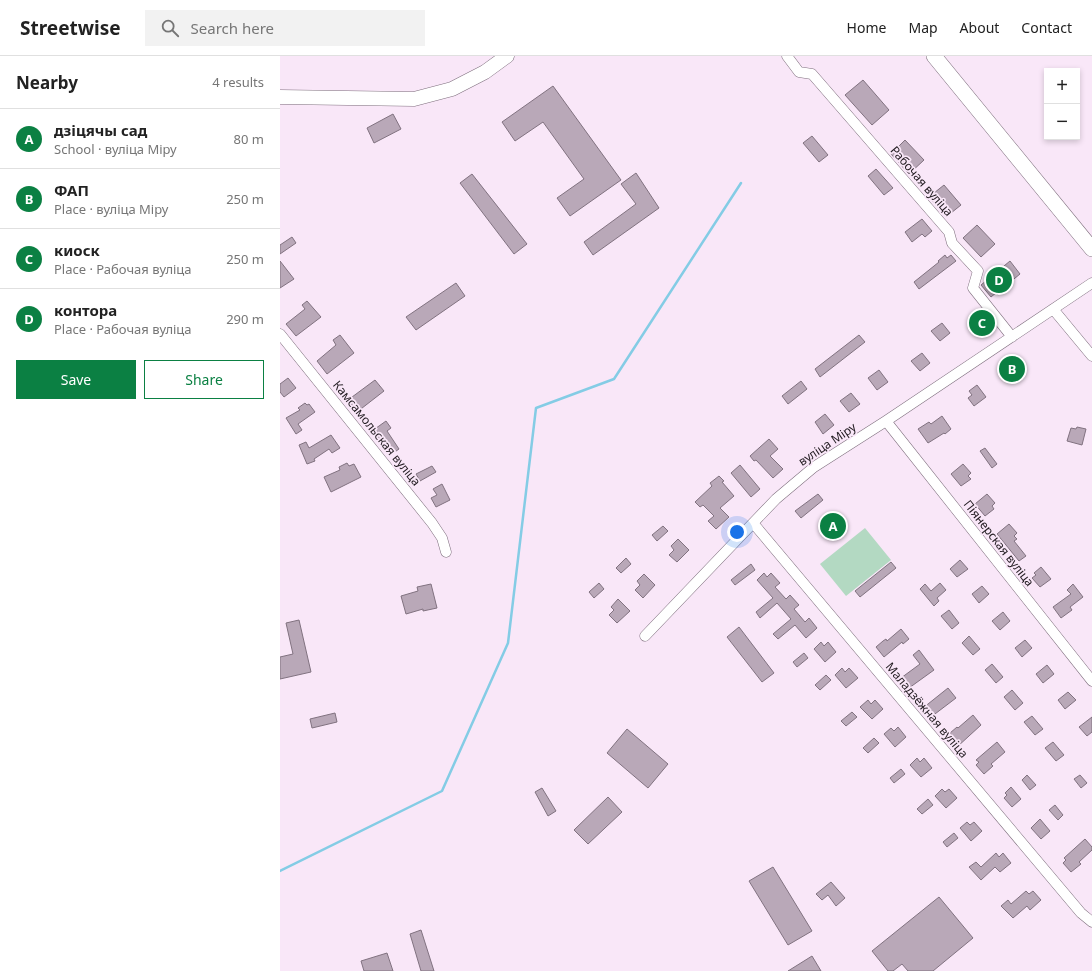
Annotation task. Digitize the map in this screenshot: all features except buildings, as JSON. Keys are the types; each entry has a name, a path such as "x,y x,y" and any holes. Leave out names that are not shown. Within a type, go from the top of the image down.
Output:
{"main road":[{"path":"934,56 1092,249"}],"street":[{"path":"280,97 414,99 452,89 485,72 507,56"},
{"name":"Рабочая вуліца","path":"787,56 799,72 812,74 949,232 952,243 978,271 974,288 1012,337"},
{"name":"вуліца Міру","path":"645,636 776,499 814,467 886,421 1092,283"},
{"path":"1053,309 1092,356"},
{"name":"Камсамольская вуліца","path":"280,334 432,523 442,538 446,552"},
{"name":"Піянерская вуліца","path":"886,421 1092,681"},
{"name":"Маладзёжная вуліца","path":"753,523 1081,913 1092,922"}],"green space":[{"path":"865,528 891,560 846,596 820,564"}],"waterway":[{"path":"280,871 442,791 508,643 536,408 614,379 741,183"}],"place":[{"name":"контора","path":"999,280"},
{"name":"киоск","path":"982,323"},
{"name":"ФАП","path":"1012,369"},
{"name":"дзіцячы сад","path":"833,526"}]}
